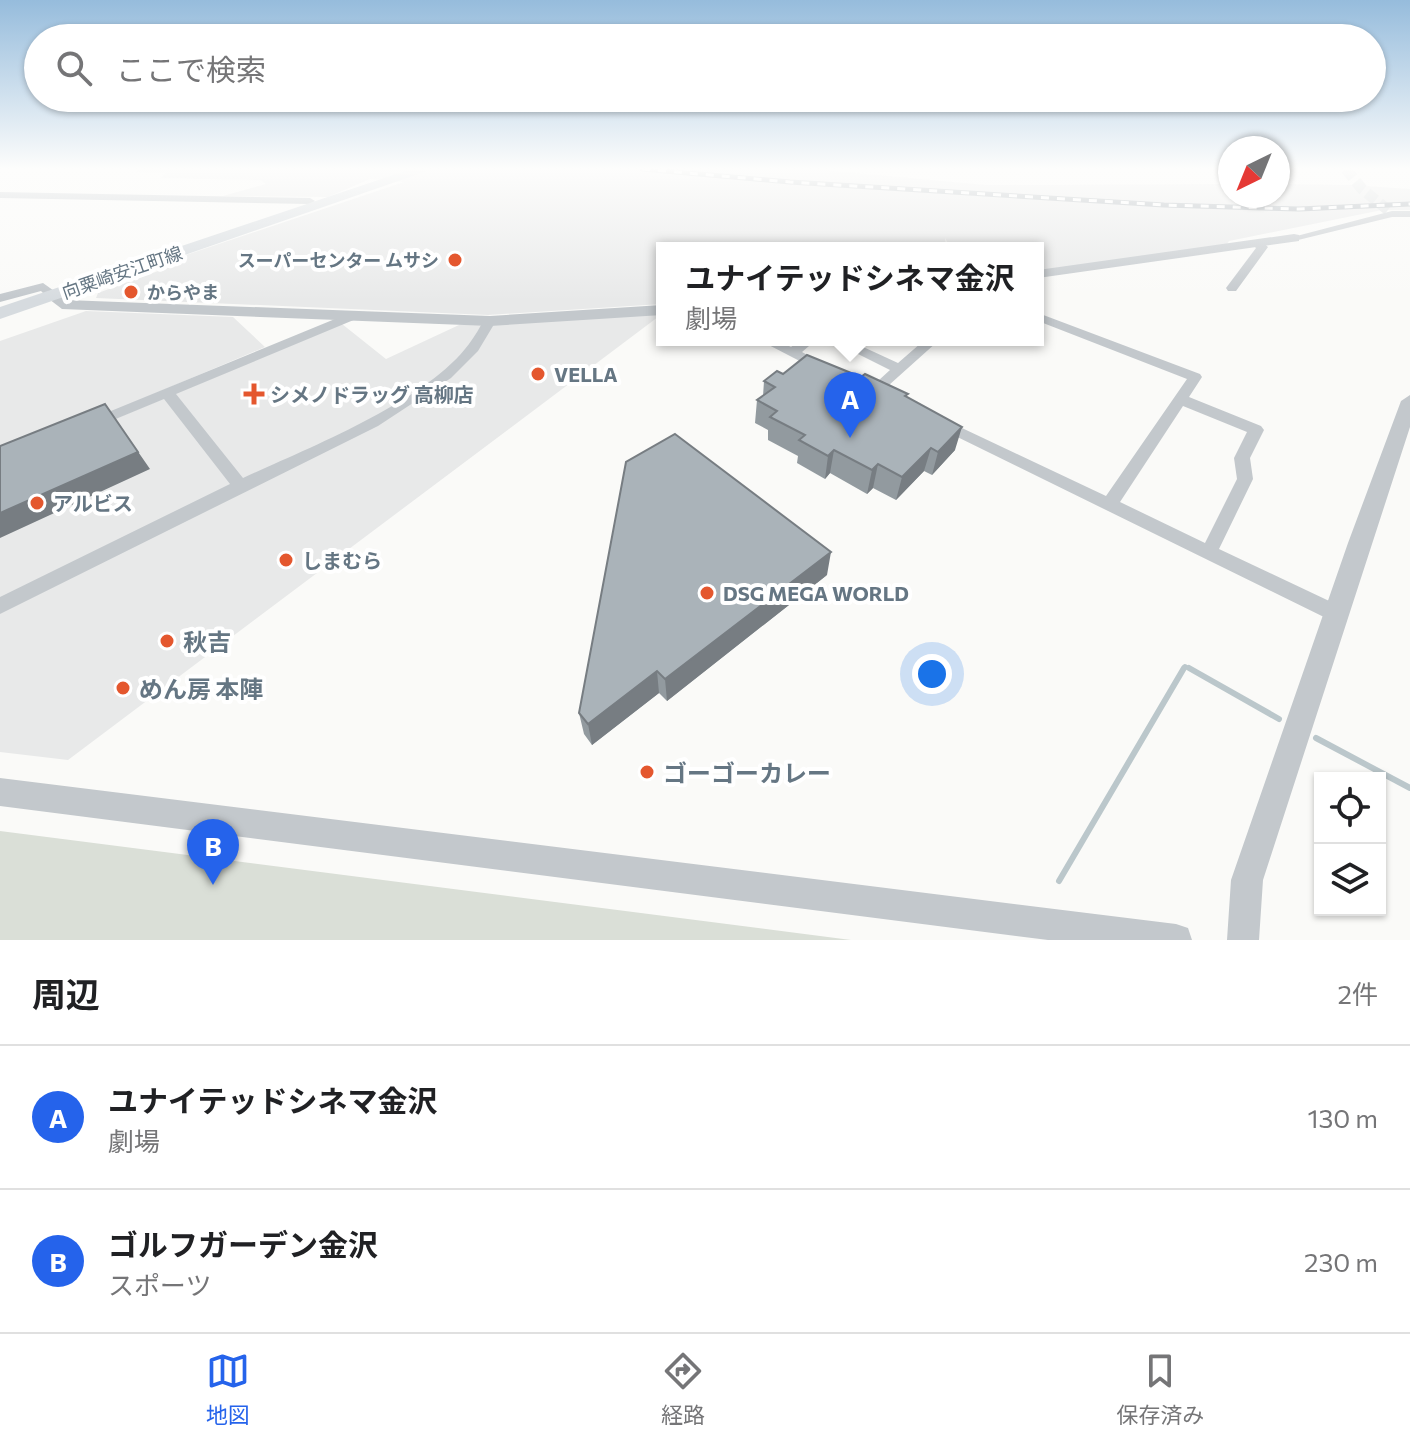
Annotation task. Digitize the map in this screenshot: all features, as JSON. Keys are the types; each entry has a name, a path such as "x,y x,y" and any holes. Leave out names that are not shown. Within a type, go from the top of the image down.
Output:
{"main road":[{"name":"向粟崎安江町線","path":"0,313 296,213"}],"street":[{"path":"1294,238 1387,213"},
{"path":"1044,273 1294,238 1410,216"},
{"path":"1232,288 1262,247 1257,243"},
{"path":"0,298 43,287 62,304 490,321 656,310"},
{"path":"85,427 352,316"},
{"path":"1044,319 1195,377 1109,505"},
{"path":"0,606 402,404 453,368 478,342 490,321"},
{"path":"778,346 835,373"},
{"path":"792,353 801,346"},
{"path":"850,346 899,369"},
{"path":"874,391 925,346"},
{"path":"167,393 240,486"},
{"path":"1180,399 1256,430 1242,458 1245,479 1209,552"},
{"path":"1243,940 1247,880 1359,543 1410,401"},
{"path":"929,418 1337,614"},
{"path":"0,792 1176,940"}],"shaded area":[{"name":"スーパーセンター ムサシ","path":"312,213 1368,213 1229,241 1226,245 1044,270 1044,242 947,242 945,238 945,242 656,242 656,304 488,315 96,298 98,293 169,267 165,262"},
{"path":"86,311 233,317 265,347 0,459 0,341"},
{"path":"656,314 656,319 68,760 0,752 0,467 342,324 386,359 459,325"},
{"path":"0,831 851,940 0,940"}],"building":[{"path":"807,355 861,377 865,374 908,394 905,396 962,427 938,452 931,448 902,477 878,464 872,470 834,450 828,456 799,440 805,435 770,417 777,411 757,400 775,387 764,381 777,371 783,374"},
{"name":"アルビス","path":"105,404 138,452 0,513 0,446"},
{"name":"DSG MEGA WORLD","path":"675,434 831,552 665,679 657,671 588,724 579,713 626,462"}],"waterway":[{"path":"1059,881 1184,668"},
{"path":"1184,668 1192,670"},
{"path":"1189,668 1279,719"},
{"path":"1316,738 1410,788"}],"place":[{"name":"スーパーセンター ムサシ","path":"455,260"},
{"name":"からやま","path":"131,292"},
{"name":"VELLA","path":"538,374"},
{"name":"シメノドラッグ 高柳店","path":"254,394"},
{"name":"ユナイテッドシネマ金沢","path":"850,438"},
{"name":"アルビス","path":"37,503"},
{"name":"しまむら","path":"286,560"},
{"name":"DSG MEGA WORLD","path":"707,593"},
{"name":"秋吉","path":"167,641"},
{"name":"めん房 本陣","path":"123,688"},
{"name":"ゴーゴーカレー","path":"647,772"},
{"name":"ゴルフガーデン金沢","path":"213,885"}]}
